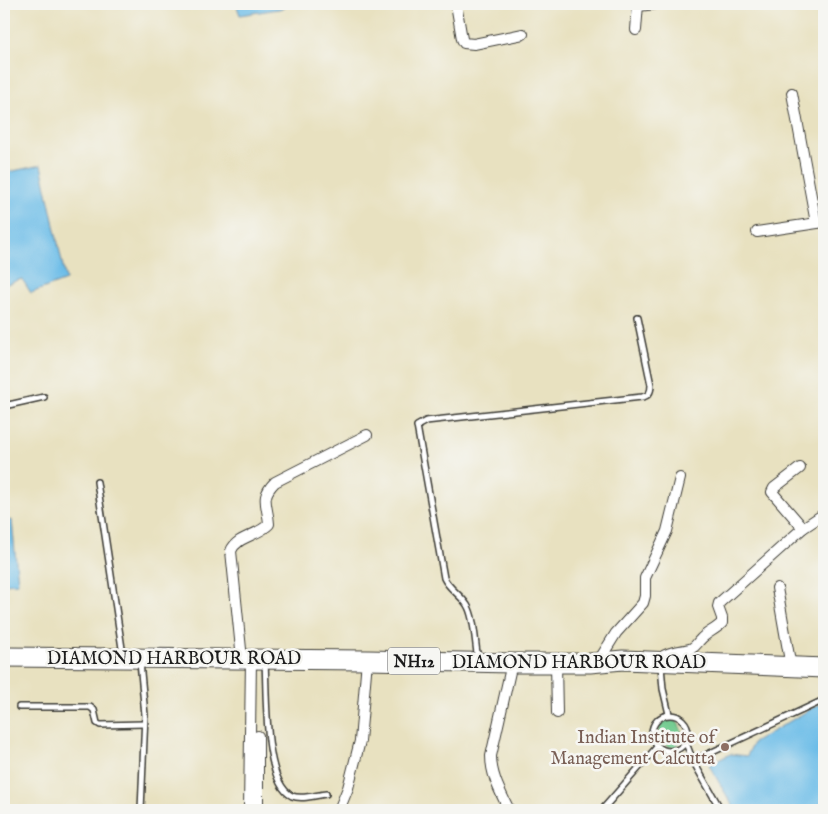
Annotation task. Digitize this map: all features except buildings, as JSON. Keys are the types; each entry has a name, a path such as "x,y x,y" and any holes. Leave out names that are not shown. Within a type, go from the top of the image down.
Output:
{"highway":[{"name":"DIAMOND HARBOUR ROAD","path":"4,657 512,663 623,660 824,668"}],"street":[{"path":"456,4 464,43 474,44 523,34"},
{"path":"636,30 638,5 656,4"},
{"path":"757,232 820,223 792,93"},
{"path":"258,810 254,659 231,551 239,541 264,530 269,524 265,499 267,491 275,482 367,435"},
{"path":"800,468 774,488 772,492 803,528"},
{"path":"598,662 616,633 643,603 645,578 667,531 680,478"},
{"path":"661,661 666,654 691,649 696,646 700,640 722,623 718,607 719,603 803,528 824,514"},
{"path":"777,588 791,667"},
{"path":"250,810 254,659"},
{"path":"339,810 350,780 360,741 368,660"},
{"path":"509,810 495,779 491,765 491,756 512,663"},
{"path":"556,663 557,714"}],"lane":[{"path":"478,662 470,612 466,604 444,578 418,426 426,421 648,395 651,385 637,318"},
{"path":"4,406 44,397"},
{"path":"97,482 132,658 144,701 141,810"},
{"path":"254,659 275,775 282,788 292,796 299,798 326,794"},
{"path":"661,661 663,689 669,714"},
{"path":"692,761 824,700"},
{"path":"19,707 90,707 94,710 97,723 100,725 144,724"},
{"path":"669,714 676,715 686,723 689,733 686,743 679,750 673,752 657,747 653,740 652,728 659,718 669,714"},
{"path":"686,743 692,761 721,810"},
{"path":"602,810 657,747"},
{"path":"4,804 5,810"}],"green space":[{"path":"670,719 676,720 682,733 679,743 671,748 661,740 659,735 661,723"}],"water":[{"path":"236,4 285,4 285,8 240,15"},
{"path":"41,165 66,280 31,293 22,279 4,285 4,173"},
{"path":"12,520 18,583 4,584 4,521"},
{"path":"819,704 824,712 824,810 735,810 709,765 730,754 747,756 753,743"}],"place":[{"name":"Indian Institute of Management Calcutta","path":"725,747"}]}
